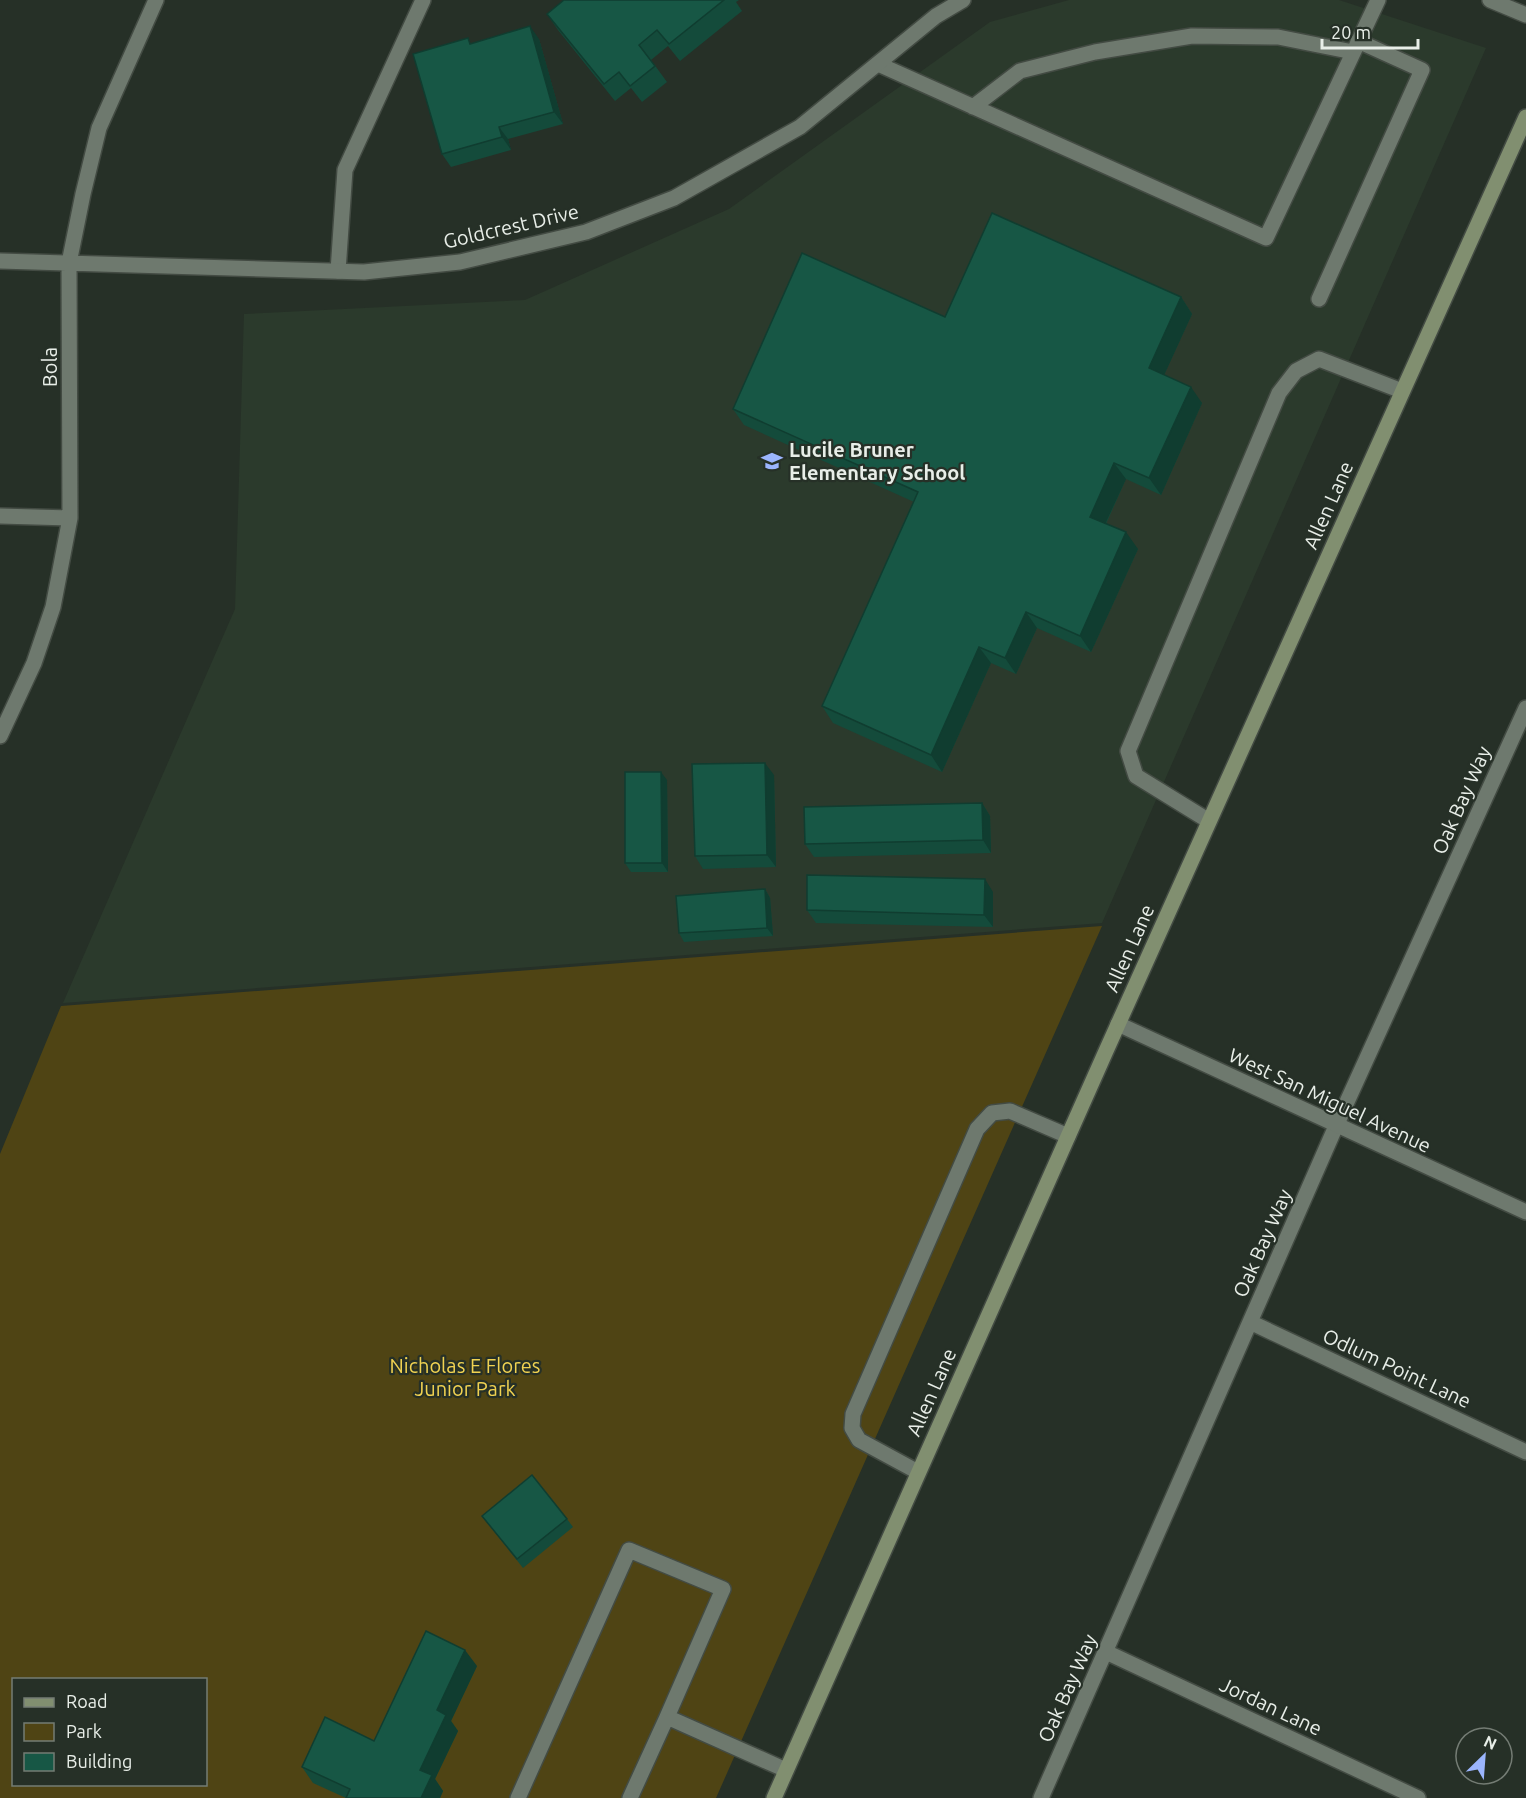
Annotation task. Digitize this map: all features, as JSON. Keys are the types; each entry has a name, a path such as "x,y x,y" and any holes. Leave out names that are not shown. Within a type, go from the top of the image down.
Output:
{"main road":[{"name":"Allen Lane","path":"774,1798 1118,1024 1526,117"}],"street":[{"name":"Bola","path":"0,736 34,663 53,607 70,518 69,263 99,128 156,0"},
{"path":"338,271 345,170 423,0"},
{"name":"Goldcrest Drive","path":"0,261 364,272 460,262 586,232 674,198 800,127 936,16 963,0"},
{"path":"878,64 1266,238 1378,0"},
{"path":"1490,0 1526,15"},
{"path":"973,107 1020,71 1095,52 1192,36 1278,37 1356,47 1422,70 1319,299"},
{"path":"1209,821 1136,776 1128,751 1279,393 1296,371 1319,359 1402,391"},
{"path":"0,516 70,518"},
{"name":"Oak Bay Way","path":"1041,1798 1336,1126 1526,708"},
{"name":"West San Miguel Avenue","path":"1118,1024 1526,1212"},
{"path":"918,1472 859,1440 852,1428 853,1414 977,1129 992,1113 1010,1111 1068,1136"},
{"name":"Odlum Point Lane","path":"1250,1322 1526,1452"},
{"path":"518,1798 629,1550 723,1589 630,1798"},
{"name":"Jordan Lane","path":"1106,1652 1418,1798"},
{"path":"667,1717 786,1770"}],"shaded area":[{"name":"Lucile Bruner Elementary School","path":"1069,0 1339,0 1486,48 1102,923 63,1003 235,609 244,314 525,300 729,209 990,22"}],"green space":[{"name":"Nicholas E Flores Junior Park","path":"1102,926 716,1798 0,1798 0,1154 61,1006"}],"building":[{"path":"564,0 724,0 669,44 657,30 639,45 655,66 630,86 619,72 604,84 547,14"},
{"path":"530,26 554,112 499,127 502,137 442,154 413,54 468,38 470,44"},
{"path":"992,213 1181,297 1149,368 1191,387 1149,478 1114,463 1090,517 1126,532 1080,636 1026,612 1005,658 979,647 931,755 822,706 918,492 733,409 802,253 945,317"},
{"path":"765,763 767,855 695,856 692,764"},
{"path":"625,772 661,772 662,863 625,863"},
{"path":"982,803 983,840 805,844 804,807"},
{"path":"807,875 985,879 984,915 807,910"},
{"path":"765,889 767,928 679,933 676,896"},
{"path":"532,1475 567,1519 517,1559 482,1516"},
{"path":"426,1631 465,1650 437,1710 446,1715 420,1770 432,1775 421,1798 346,1798 350,1789 302,1767 325,1717 374,1741"}],"place":[{"name":"Lucile Bruner Elementary School","path":"772,461"}]}
